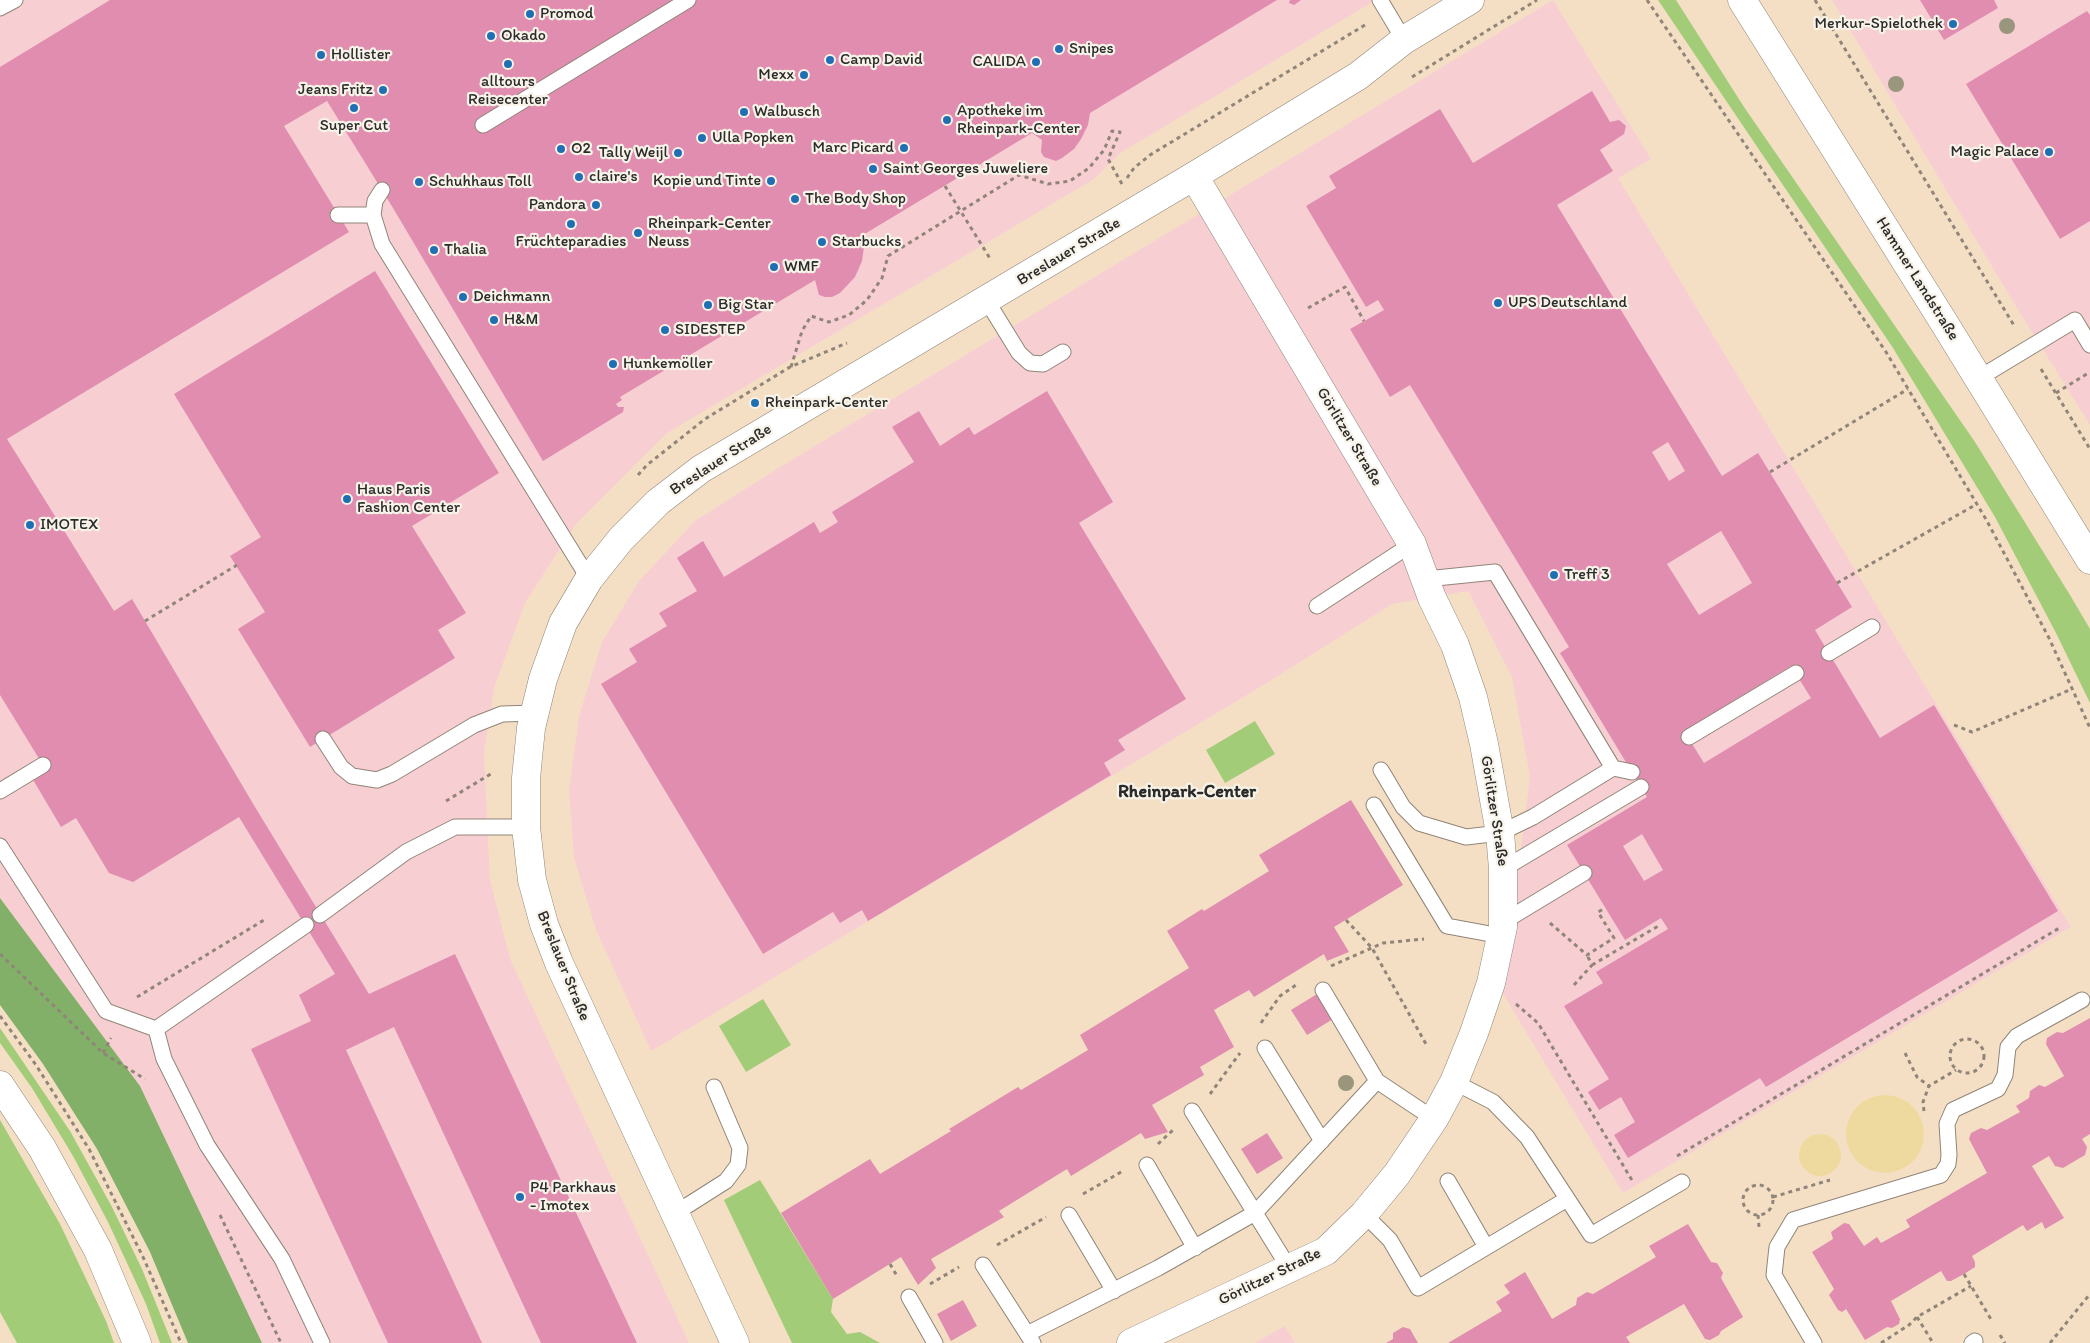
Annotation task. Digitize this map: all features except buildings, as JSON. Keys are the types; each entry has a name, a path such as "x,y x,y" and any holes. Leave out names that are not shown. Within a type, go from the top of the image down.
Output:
{"main road":[{"name":"Breslauer Straße","path":"735,1343 559,963 544,924 532,880 526,827 526,778 535,713 543,679 563,622 589,579 621,539 658,502 701,469 987,301 1358,76 1404,40 1470,0"},
{"name":"Hammer Landstraße","path":"1742,0 1979,378 2090,560"},
{"name":"Görlitzer Straße","path":"1131,1343 1326,1251 1364,1214 1397,1174 1434,1119 1454,1082 1474,1033 1489,988 1502,929 1504,869 1500,833 1484,744 1473,697 1455,645 1412,544 1194,176"},
{"path":"0,1085 42,1148 98,1250 137,1343"}],"lane":[{"path":"0,8 15,0"},
{"path":"483,125 688,0"},
{"path":"1380,0 1404,40"},
{"path":"382,190 375,201 373,215 382,244 589,579"},
{"path":"338,215 373,215"},
{"path":"987,301 1020,353 1030,362 1043,364 1063,352"},
{"path":"1979,378 2075,320 2090,345"},
{"path":"1317,606 1412,544"},
{"path":"1426,579 1495,572 1613,768"},
{"path":"1829,653 1872,627"},
{"path":"1689,738 1796,673"},
{"path":"322,739 341,767 352,776 377,780 392,774 474,725 502,714 535,713"},
{"path":"0,791 43,766"},
{"path":"1381,770 1403,808 1419,823 1466,837 1500,833 1533,817 1613,768 1632,772"},
{"path":"1504,869 1641,787"},
{"path":"1374,805 1447,926 1502,929 1530,906 1584,873"},
{"path":"320,915 406,852 455,827 526,827"},
{"path":"1,847 106,1011 156,1029"},
{"path":"156,1029 306,925"},
{"path":"1323,990 1377,1081 1434,1119"},
{"path":"1814,1343 1774,1275 1778,1247 1793,1220 1941,1175 1948,1164 1946,1124 1953,1110 1998,1089 2005,1075 2008,1047 2017,1036 2082,1000"},
{"path":"156,1029 164,1059 207,1146 282,1260 322,1343"},
{"path":"1264,1048 1322,1141"},
{"path":"983,1265 1030,1339 1114,1290 1195,1248 1255,1213 1377,1081"},
{"path":"1454,1082 1493,1102 1527,1137 1591,1235 1682,1182"},
{"path":"674,1214 726,1181 738,1166 740,1148 714,1088"},
{"path":"1192,1111 1289,1268"},
{"path":"1147,1165 1195,1248"},
{"path":"1448,1182 1486,1247"},
{"path":"1364,1214 1390,1240 1418,1288 1567,1198"},
{"path":"1069,1215 1114,1290"},
{"path":"909,1297 935,1343"}],"path":[{"path":"1647,0 1886,352 1977,504 2049,638 2090,728"},
{"path":"1815,0 2090,449"},
{"path":"790,367 802,331 811,316 829,322 850,315 867,300 882,278 888,256 1019,175 1048,184 1070,181 1089,168 1104,150 1112,131 1120,132 1108,159 1122,184"},
{"path":"945,186 992,262"},
{"path":"1325,299 1345,287 1364,321"},
{"path":"2056,393 2090,372"},
{"path":"1770,472 1908,389"},
{"path":"1837,583 1977,504"},
{"path":"145,621 237,565"},
{"path":"1954,725 1972,732 2072,689"},
{"path":"1530,906 1587,955 1592,965"},
{"path":"1587,955 1614,938 1598,912 1605,908"},
{"path":"122,1018 139,994 266,920"},
{"path":"1346,920 1372,948 1426,1044"},
{"path":"1574,985 1592,965 1660,925"},
{"path":"1676,1157 2061,928"},
{"path":"0,954 103,1053"},
{"path":"1512,1000 1538,1024 1634,1182"},
{"path":"0,1016 36,1065 89,1150 143,1257 181,1343"},
{"path":"1965,1038 1977,1042 1984,1051 1984,1062 1981,1067 1972,1073 1961,1073 1956,1070 1950,1060 1951,1048 1959,1040 1965,1038"},
{"path":"1905,1053 1917,1077 1929,1086"},
{"path":"1926,1121 1923,1102 1929,1086 1956,1070"},
{"path":"1773,1196 1835,1179"},
{"path":"1758,1185 1767,1188 1773,1196 1773,1206 1762,1215 1748,1212 1743,1203 1745,1193 1753,1186 1758,1185"},
{"path":"1964,1274 1993,1323"},
{"path":"1881,1343 1909,1326 1917,1317 1971,1286"},
{"path":"2050,1343 2090,1294"},
{"path":"1917,1317 1933,1343"},
{"path":"1895,1326 1899,1332"},
{"path":"1997,1330 2005,1343"}],"shaded area":[{"path":"0,0 1376,0 1120,153 1094,179 667,433 575,525 525,603 494,688 484,753 490,880 510,959 689,1343 262,1343 140,1086 0,898"},
{"path":"1553,0 1651,159 1618,178 2071,927 1623,1193 1502,992 1530,777 1512,677 1468,591 1392,604 1257,689 651,1051 596,930 574,858 569,790 579,716 602,642 639,581 695,521 772,472"},
{"path":"1832,0 2090,0 2090,425 2012,300"},
{"path":"1285,1326 1295,1343 1255,1343"}],"green space":[{"path":"1658,0 1676,0 1744,107 1975,442 2070,595 2090,629 2090,703 2057,635 1995,517 1893,348"},
{"path":"1255,721 1275,754 1225,783 1206,750"},
{"path":"0,898 140,1086 262,1343 188,1343 150,1252 97,1149 43,1064 0,1005"},
{"path":"763,999 791,1045 746,1072 719,1026"},
{"path":"0,1028 70,1131 111,1205 142,1269 172,1343 160,1343 146,1304 108,1222 73,1156 32,1088 0,1043"},
{"path":"0,1120 60,1224 106,1321 114,1343 17,1343 0,1312"},
{"path":"760,1180 833,1299 831,1312 847,1334 860,1332 880,1343 792,1343 724,1200"}],"sand":[{"path":"1885,1095 1900,1098 1912,1107 1921,1119 1924,1134 1921,1149 1912,1161 1900,1170 1885,1173 1870,1170 1858,1161 1849,1149 1846,1134 1849,1119 1858,1107 1870,1098"},
{"path":"1816,1134 1824,1134 1835,1140 1841,1155 1835,1170 1824,1176 1816,1176 1805,1170 1799,1159 1799,1151 1805,1140"}],"place":[{"name":"Promod","path":"530,14"},
{"name":"Merkur-Spielothek","path":"1953,24"},
{"name":"Okado","path":"491,36"},
{"name":"Snipes","path":"1059,49"},
{"name":"Hollister","path":"321,55"},
{"name":"Camp David","path":"830,60"},
{"name":"CALIDA","path":"1036,62"},
{"name":"alltours Reisecenter","path":"508,64"},
{"name":"Mexx","path":"804,75"},
{"name":"Jeans Fritz","path":"383,90"},
{"name":"Super Cut","path":"354,108"},
{"name":"Walbusch","path":"744,112"},
{"name":"Apotheke im Rheinpark-Center","path":"947,120"},
{"name":"Ulla Popken","path":"702,138"},
{"name":"Marc Picard","path":"904,148"},
{"name":"O2","path":"561,149"},
{"name":"Magic Palace","path":"2049,152"},
{"name":"Tally Weijl","path":"678,153"},
{"name":"Saint Georges Juweliere","path":"873,169"},
{"name":"claire's","path":"579,177"},
{"name":"Kopie und Tinte","path":"771,181"},
{"name":"Schuhhaus Toll","path":"419,182"},
{"name":"The Body Shop","path":"795,199"},
{"name":"Pandora","path":"596,205"},
{"name":"Früchteparadies","path":"571,224"},
{"name":"Rheinpark-Center Neuss","path":"638,233"},
{"name":"Starbucks","path":"822,242"},
{"name":"Thalia","path":"434,250"},
{"name":"WMF","path":"774,267"},
{"name":"Deichmann","path":"463,297"},
{"name":"UPS Deutschland","path":"1498,303"},
{"name":"Big Star","path":"708,305"},
{"name":"H&M","path":"494,320"},
{"name":"SIDESTEP","path":"665,330"},
{"name":"Hunkemöller","path":"613,364"},
{"name":"Rheinpark-Center","path":"755,403"},
{"name":"Haus Paris Fashion Center","path":"347,499"},
{"name":"IMOTEX","path":"30,525"},
{"name":"Treff 3","path":"1554,575"},
{"name":"P4 Parkhaus - Imotex","path":"520,1197"}],"district":[{"name":"Rheinpark-Center","path":"1187,792"}]}
